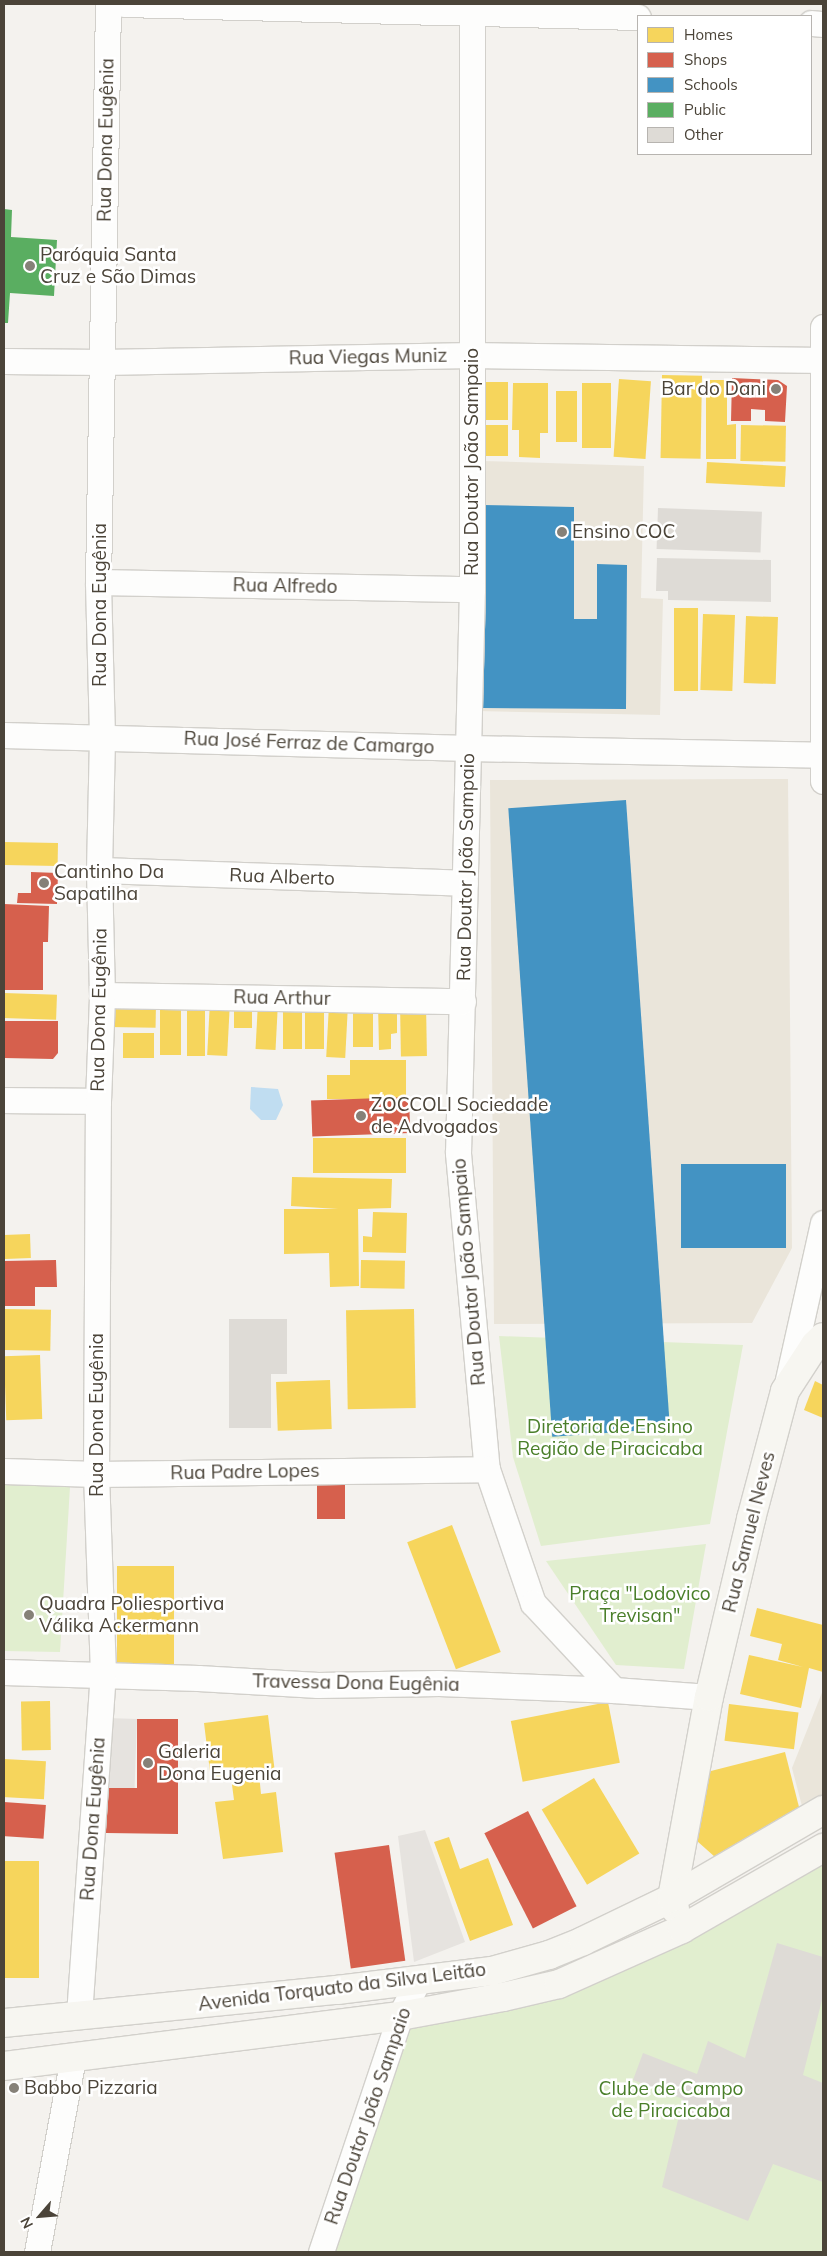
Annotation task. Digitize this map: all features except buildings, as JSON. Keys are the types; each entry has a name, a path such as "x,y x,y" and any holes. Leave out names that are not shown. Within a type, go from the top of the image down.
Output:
{"main road":[{"path":"785,1391 815,1345 823,1337"},
{"name":"Rua Samuel Neves","path":"682,1929 672,1898 709,1698 785,1391"},
{"name":"Avenida Torquato da Silva Leitão","path":"4,2023 417,1982 492,1971 549,1955 583,1941 672,1898 823,1810"},
{"name":"Avenida Torquato da Silva Leitão","path":"9,2065 400,2016 503,1997 559,1984 682,1929 823,1848"},
{"path":"9,2065 49,2053 79,2016"}],"street":[{"name":"Rua Dona Eugênia","path":"79,2016 103,1674 96,1474 98,1101 102,995 98,870 102,736 98,582 108,4"},
{"path":"124,4 472,8 637,17"},
{"name":"Rua Doutor João Sampaio","path":"472,8 472,589 458,1152 487,1469 533,1603 614,1690"},
{"path":"823,327 823,781"},
{"name":"Rua Viegas Muniz","path":"4,361 102,362 472,355 823,360"},
{"name":"Rua Alfredo","path":"98,582 472,589"},
{"name":"Rua José Ferraz de Camargo","path":"4,735 102,736 469,748 823,755"},
{"name":"Rua Alberto","path":"98,870 465,883"},
{"name":"Rua Arthur","path":"102,995 463,1000"},
{"path":"4,1100 98,1101"},
{"name":"Rua Samuel Neves","path":"785,1391 823,1223"},
{"name":"Rua Padre Lopes","path":"4,1471 96,1474 487,1469"},
{"name":"Travessa Dona Eugênia","path":"4,1672 103,1674 318,1686 439,1683 614,1690 709,1698"},
{"name":"Rua Doutor João Sampaio","path":"321,2252 400,2016 417,1982"},
{"path":"37,2252 73,2057"}],"shaded area":[{"name":"Ensino COC","path":"483,461 644,466 641,598 663,599 660,715 477,711"},
{"path":"788,779 792,1248 752,1323 494,1324 490,780"},
{"path":"823,1690 823,1800 803,1810 792,1768"},
{"path":"107,1718 137,1719 135,1789 105,1788"},
{"path":"425,1830 465,1942 414,1962 398,1836"}],"green space":[{"name":"Diretoria de Ensino Região de Piracicaba","path":"499,1336 743,1345 710,1524 541,1546 513,1457"},
{"path":"4,1481 70,1487 60,1652 4,1651"},
{"name":"Praça \"Lodovico Trevisan\"","path":"706,1544 684,1669 616,1665 546,1561"},
{"name":"Clube de Campo de Piracicaba","path":"823,1848 823,2252 321,2252 400,2016 559,1984"}],"water":[{"path":"251,1087 278,1089 283,1105 276,1120 261,1120 250,1109"}],"place":[{"name":"Paróquia Santa Cruz e São Dimas","path":"30,266"},
{"name":"Bar do Dani","path":"776,389"},
{"name":"Ensino COC","path":"562,532"},
{"name":"Cantinho Da Sapatilha","path":"44,883"},
{"name":"ZOCCOLI Sociedade de Advogados","path":"361,1116"},
{"name":"Quadra Poliesportiva Válika Ackermann","path":"29,1615"},
{"name":"Galeria Dona Eugenia","path":"148,1763"},
{"name":"Babbo Pizzaria","path":"14,2088"}]}
